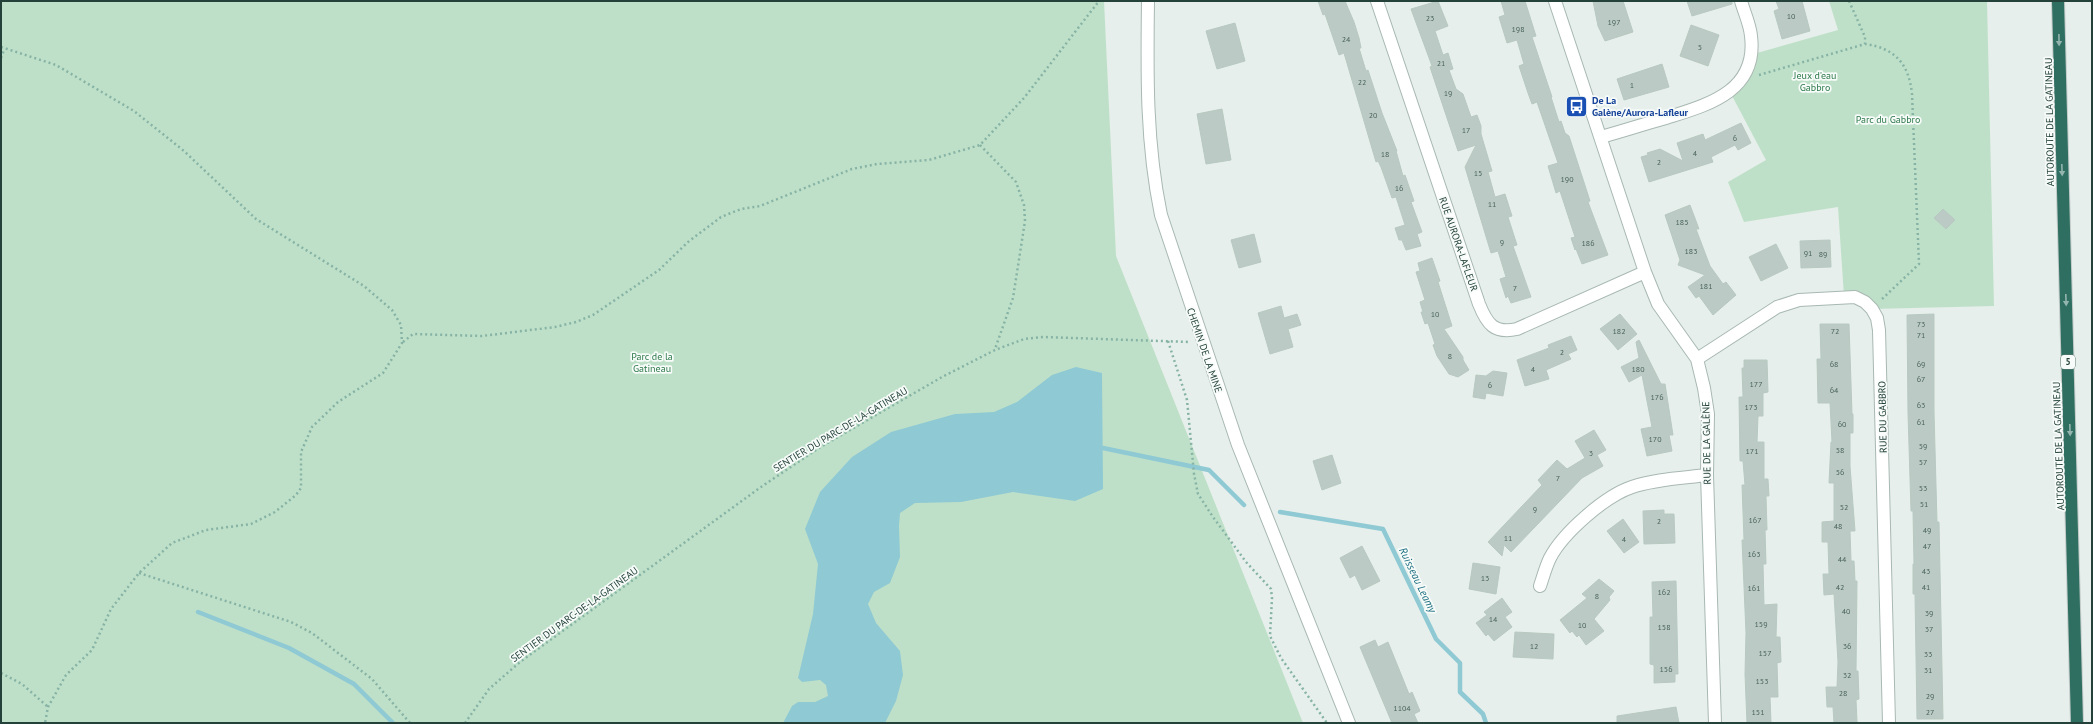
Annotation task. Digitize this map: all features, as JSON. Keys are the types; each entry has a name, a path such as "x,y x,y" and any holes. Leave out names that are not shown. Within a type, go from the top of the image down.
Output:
{"highway":[{"name":"AUTOROUTE DE LA GATINEAU","path":"2058,1 2077,723"}],"street":[{"name":"CHEMIN DE LA MINE","path":"1148,1 1147,105 1155,186 1161,215 1202,342 1265,514 1349,723"},
{"name":"RUE AURORA-LAFLEUR","path":"1377,1 1479,304 1489,323 1498,330 1506,332 1517,329 1645,272"},
{"name":"RUE DE LA GALÈNE","path":"1555,1 1645,272 1658,304 1697,359 1708,414 1707,475 1715,723"},
{"path":"1601,137 1708,105 1721,98 1740,81 1749,64 1752,36 1741,1"},
{"path":"1697,359 1766,313 1788,302 1844,296 1855,297 1865,302 1872,309"},
{"name":"RUE DU GABBRO","path":"1872,309 1877,318 1879,330 1889,723"},
{"path":"1540,586 1550,558 1556,548 1592,510 1604,501 1633,487 1707,475"}],"path":[{"path":"45,723 48,707 66,675 92,650 111,609 139,573 172,543 206,530 251,524 275,512 296,495 301,488 301,452 312,427 338,402 383,373 402,343 413,334 482,336 555,327 576,322 593,315 659,270 693,238 721,216 741,209 760,206 852,169 877,164 929,160 980,144 1024,98 1099,1"},
{"path":"1849,1 1865,37 1865,44"},
{"path":"1740,81 1865,44 1880,46 1892,53 1908,71 1911,83 1919,264 1872,309"},
{"path":"1,47 4,50 56,65 134,111 184,151 256,219 364,286 392,310 401,325 402,343"},
{"path":"1,58 4,50"},
{"path":"980,144 1016,182 1024,205 1025,221 1013,298 995,350"},
{"name":"SENTIER DU PARC-DE-LA-GATINEAU","path":"465,723 489,688 520,662 761,487 819,448 942,377 995,350 1024,339 1042,337 1202,342"},
{"path":"1168,341 1187,400 1194,474 1198,494 1212,517 1246,562 1271,589 1270,636 1281,658 1327,723"},
{"path":"139,573 296,625 312,634 372,679 410,723"},
{"path":"1,673 22,684 48,707"}],"green space":[{"name":"Parc de la Gatineau","path":"1,1 1104,1 1116,256 1303,723 1,723"},
{"name":"Parc du Gabbro","path":"1829,1 1987,1 1994,306 1872,309 1844,296 1838,207 1744,222 1728,182 1766,160 1730,92 1750,55 1838,30"}],"water":[{"path":"1076,367 1102,373 1103,489 1075,501 1013,492 961,502 915,503 900,513 900,557 890,583 874,592 868,604 876,623 900,651 903,675 896,701 885,723 783,723 792,706 798,702 815,702 828,696 826,685 820,680 802,682 798,678 813,614 818,564 805,529 820,492 852,457 891,432 955,414 994,412 1017,402 1052,375"}],"building":[{"path":"1318,1 1345,1 1354,22 1361,48 1359,48 1366,71 1368,70 1382,113 1397,151 1403,176 1405,175 1414,201 1411,202 1422,232 1417,234 1421,246 1406,250 1402,240 1399,240 1395,228 1405,225 1396,197 1392,198 1381,167 1378,161 1376,162 1344,53 1339,55 1325,14 1323,15"},
{"path":"1438,1 1448,26 1435,31 1443,55 1448,53 1453,69 1449,70 1456,89 1463,94 1471,117 1477,115 1492,171 1488,172 1495,197 1505,194 1512,216 1508,217 1517,245 1513,246 1531,297 1511,303 1508,296 1506,298 1500,279 1506,277 1498,251 1491,253 1465,167 1476,145 1458,151 1430,67 1432,66 1411,9"},
{"path":"1501,1 1525,1 1536,36 1532,37 1559,122 1561,121 1565,133 1569,136 1590,201 1588,202 1608,255 1582,264 1576,249 1575,250 1571,238 1575,237 1560,191 1556,193 1548,166 1558,163 1537,102 1532,104 1519,66 1524,64 1517,40 1507,43 1499,17 1505,15"},
{"path":"1593,1 1623,1 1633,32 1605,41 1598,26"},
{"path":"1687,1 1732,1 1732,4 1692,16"},
{"path":"1776,1 1802,1 1810,31 1782,39 1774,11 1779,9"},
{"path":"1235,23 1245,61 1217,69 1206,31"},
{"path":"1691,25 1719,35 1708,66 1680,56"},
{"path":"1662,64 1669,87 1624,100 1617,79"},
{"path":"1222,109 1231,160 1206,164 1197,114"},
{"path":"1741,123 1751,143 1738,150 1735,145 1711,157 1713,162 1649,182 1641,157 1648,155 1647,153 1660,149 1683,161 1677,143 1703,134 1705,140"},
{"path":"1690,205 1699,229 1696,229 1710,266 1723,284 1726,282 1736,295 1713,315 1699,296 1696,298 1688,287 1705,275 1678,265 1680,260 1665,215"},
{"path":"1943,209 1955,220 1946,229 1934,218"},
{"path":"1254,234 1261,262 1239,268 1231,240"},
{"path":"1830,240 1831,267 1801,268 1800,241"},
{"path":"1776,244 1788,268 1761,281 1749,257"},
{"path":"1432,258 1452,326 1444,329 1463,357 1463,360 1469,370 1458,377 1449,374 1437,356 1433,345 1435,344 1428,323 1425,324 1421,312 1423,312 1420,302 1425,300 1416,272 1420,271 1418,263"},
{"path":"1281,306 1284,318 1297,314 1301,325 1288,329 1293,347 1270,354 1258,313"},
{"path":"1620,314 1637,334 1618,350 1600,329"},
{"path":"1934,314 1934,412 1937,522 1939,522 1943,719 1917,719 1915,594 1913,594 1913,511 1911,511 1908,413 1907,315"},
{"path":"1820,324 1849,324 1853,414 1853,433 1850,433 1850,466 1855,531 1850,531 1851,561 1854,561 1855,581 1857,581 1856,671 1858,671 1859,699 1856,700 1857,722 1855,723 1834,723 1833,707 1827,707 1826,687 1837,687 1838,662 1834,594 1824,595 1823,574 1829,574 1828,542 1822,542 1822,522 1834,521 1834,483 1829,483 1832,442 1830,403 1818,403 1817,359 1821,359"},
{"path":"1571,336 1577,350 1568,354 1571,359 1546,370 1549,379 1525,386 1517,360 1549,348 1548,345"},
{"path":"1639,340 1661,384 1665,384 1673,435 1669,435 1672,451 1647,456 1641,429 1652,427 1642,375 1629,382 1621,367 1639,358 1636,342"},
{"path":"1744,360 1767,360 1768,392 1763,393 1763,416 1758,416 1757,442 1764,442 1764,479 1768,479 1769,496 1766,496 1766,564 1763,564 1764,605 1777,604 1776,637 1780,637 1781,662 1777,663 1778,697 1770,697 1771,723 1747,723 1745,674 1746,633 1742,540 1744,540 1742,485 1745,485 1743,461 1740,461 1739,397 1743,397 1742,368 1744,368"},
{"path":"1493,371 1507,373 1503,396 1486,393 1485,399 1473,397 1476,375 1486,376"},
{"path":"1594,430 1606,450 1597,455 1603,466 1582,478 1511,552 1504,545 1502,556 1488,542 1542,485 1538,480 1557,460 1567,469 1585,458 1575,441"},
{"path":"1332,455 1341,483 1322,490 1313,461"},
{"path":"1664,510 1664,514 1674,514 1675,543 1644,544 1643,511"},
{"path":"1623,519 1639,542 1624,553 1607,531"},
{"path":"1362,546 1380,581 1362,590 1355,575 1350,578 1340,558"},
{"path":"1473,563 1500,567 1496,594 1469,589"},
{"path":"1599,579 1614,591 1609,597 1610,600 1594,619 1604,631 1586,645 1579,635 1577,637 1572,631 1570,633 1560,620 1587,598 1582,594"},
{"path":"1676,581 1678,674 1675,674 1675,682 1654,683 1654,665 1650,664 1650,617 1653,617 1652,582"},
{"path":"1502,598 1512,612 1505,617 1512,627 1494,641 1488,634 1486,636 1476,623 1487,615 1484,612"},
{"path":"1515,632 1554,634 1553,659 1513,657"},
{"path":"1375,640 1378,647 1388,642 1409,694 1412,692 1420,711 1414,714 1418,723 1392,723 1360,647"},
{"path":"1676,707 1679,723 1617,723 1617,716"}],"waterway":[{"name":"Ruisseau Leamy","path":"1103,448 1209,470 1244,505"},
{"name":"Ruisseau Leamy","path":"1280,512 1383,529 1436,639 1460,663 1460,692 1483,714 1486,723"},
{"path":"198,612 289,648 354,684 393,723"}],"place":[{"name":"De La Galène/Aurora-Lafleur","path":"1576,106"}],"park label":[{"name":"Jeux d'eau Gabbro","path":"1815,80"}]}
